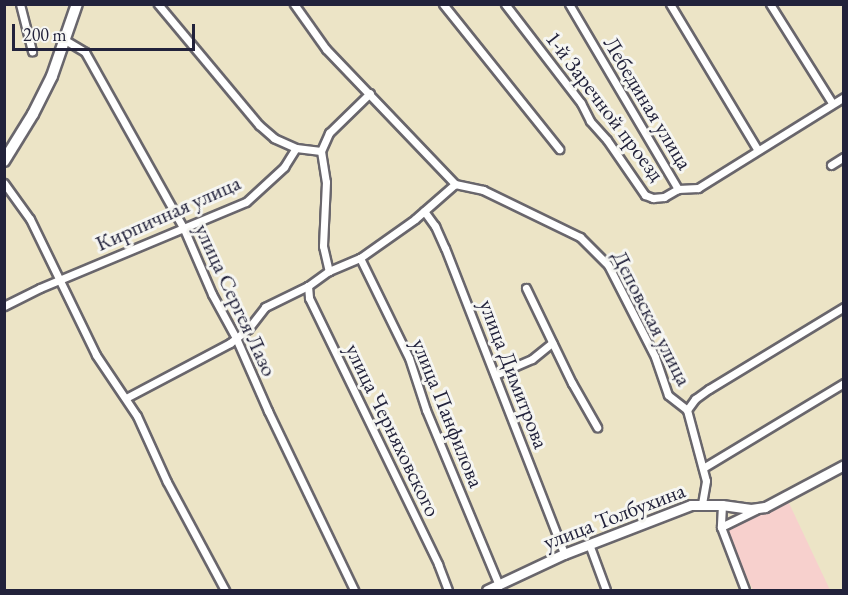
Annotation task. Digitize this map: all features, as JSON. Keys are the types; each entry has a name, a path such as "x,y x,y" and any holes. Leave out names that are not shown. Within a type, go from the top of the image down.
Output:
{"main road":[{"path":"4,160 33,114 52,76 77,4"}],"street":[{"path":"20,4 32,51"},
{"path":"158,4 264,129 274,138 297,148 321,151"},
{"path":"126,398 176,373 236,338 248,329 265,307 308,286 329,271 360,258 424,211 455,184 326,49 294,4"},
{"path":"443,4 559,149"},
{"name":"1-й Заречной проезд","path":"505,4 581,103 590,121 607,140 645,195 653,198 664,197 678,189 698,188 843,97"},
{"name":"Лебединая улица","path":"569,4 678,189"},
{"path":"670,4 757,149"},
{"path":"770,4 832,103"},
{"name":"улица Сергея Лазо","path":"65,40 85,52 184,229 212,294 236,338 268,411 354,591"},
{"path":"329,271 323,246 326,182 321,151 329,133 370,93"},
{"name":"Кирпичная улица","path":"4,306 246,202 284,167 297,148"},
{"path":"831,165 843,157"},
{"path":"4,183 30,219 96,355 137,416 167,482 225,591"},
{"name":"Деповская улица","path":"455,184 483,190 580,237 608,264 655,357 669,395 687,410 703,468 706,492 702,504"},
{"name":"улица Димитрова","path":"424,211 435,226 445,248 564,554"},
{"name":"улица Панфилова","path":"360,258 409,358 426,410 498,585"},
{"name":"улица Черняховского","path":"308,286 309,298 438,564 448,591"},
{"path":"526,288 552,343 597,427"},
{"path":"687,410 695,399 709,389 843,307"},
{"path":"495,375 532,359 552,343"},
{"path":"703,468 843,383"},
{"path":"721,527 843,465"},
{"name":"улица Толбухина","path":"488,591 564,554 675,511 702,504 759,508"},
{"path":"722,505 721,527 745,591"},
{"path":"589,544 606,591"}],"shaded area":[{"path":"788,501 830,590 753,590 725,531"}]}
